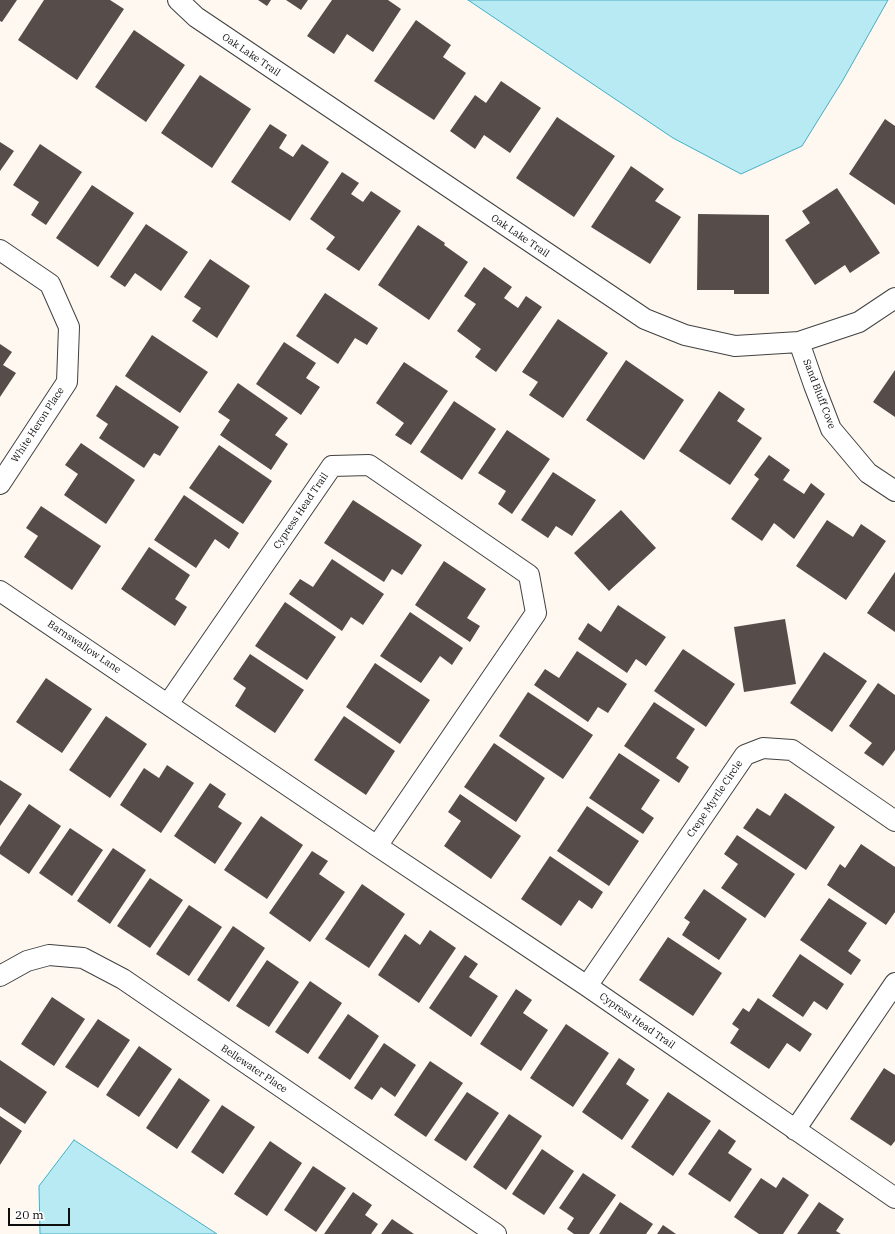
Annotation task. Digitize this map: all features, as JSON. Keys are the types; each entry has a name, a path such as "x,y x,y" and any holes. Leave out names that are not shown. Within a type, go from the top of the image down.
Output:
{"street":[{"name":"Oak Lake Trail","path":"178,0 196,17 645,320 685,334 735,346 799,342 859,322 895,298"},
{"name":"White Heron Place","path":"0,250 50,284 69,327 66,382 0,484"},
{"name":"Sand Bluff Cove","path":"799,342 831,429 868,473 895,491"},
{"name":"Cypress Head Trail","path":"377,846 536,613 529,575 369,465 332,466 168,704 377,846 587,986 895,1198"},
{"name":"Barnswallow Lane","path":"0,590 168,704"},
{"name":"Crepe Myrtle Circle","path":"587,986 745,756 762,748 792,750 895,821"},
{"name":"Bellewater Place","path":"0,976 27,961 49,954 83,958 123,979 496,1234"},
{"path":"795,1130 895,983"}],"water":[{"path":"468,0 888,0 843,80 802,146 741,174 673,138"},
{"path":"74,1140 217,1234 40,1234 39,1186"}],"building":[{"path":"0,0 17,0 2,22 0,21"},
{"path":"44,0 110,0 124,9 77,80 18,40"},
{"path":"258,0 271,0 267,6"},
{"path":"286,0 308,0 301,10"},
{"path":"332,0 388,0 401,9 373,52 347,34 334,54 307,36"},
{"path":"416,20 451,45 443,57 466,73 434,120 374,81"},
{"path":"134,30 185,65 146,122 95,87"},
{"path":"200,75 251,109 212,168 161,133"},
{"path":"501,81 541,108 510,153 484,135 475,149 450,131 475,95 486,103"},
{"path":"557,117 615,156 574,217 516,178"},
{"path":"885,119 895,126 895,205 849,174"},
{"path":"270,124 287,135 279,148 293,157 302,144 329,162 290,221 231,182"},
{"path":"0,142 14,151 0,171"},
{"path":"40,144 82,172 46,225 31,215 39,202 13,185"},
{"path":"631,166 664,189 655,201 681,217 650,264 591,227"},
{"path":"342,172 359,183 351,194 363,202 371,191 401,211 359,271 326,249 335,237 310,219"},
{"path":"92,185 134,213 98,267 56,238"},
{"path":"837,188 880,253 850,273 845,265 815,285 785,240 810,223 802,211"},
{"path":"698,214 769,215 769,294 734,294 734,290 697,290"},
{"path":"146,224 188,252 161,291 135,273 125,287 110,277"},
{"path":"418,225 445,243 444,245 468,262 429,320 378,285"},
{"path":"210,259 250,286 217,338 192,321 201,308 184,297"},
{"path":"484,267 512,287 504,298 518,308 526,296 542,307 496,372 475,357 481,349 457,331 476,304 464,296"},
{"path":"325,293 378,328 367,345 355,338 338,364 296,336"},
{"path":"558,319 608,353 563,418 529,395 538,382 522,372"},
{"path":"152,335 208,372 180,413 125,376"},
{"path":"284,342 316,363 306,378 320,387 301,415 256,384"},
{"path":"0,344 12,352 3,365 16,373 0,397"},
{"path":"626,360 684,400 644,460 586,420"},
{"path":"404,362 448,391 411,445 395,435 404,423 376,403"},
{"path":"895,370 895,417 873,402"},
{"path":"238,383 288,418 275,435 288,444 271,470 220,435 230,420 218,412"},
{"path":"116,385 179,427 160,456 154,453 144,468 99,438 108,424 96,416"},
{"path":"719,391 745,409 737,421 762,438 730,485 679,451"},
{"path":"454,401 496,429 462,480 420,452"},
{"path":"507,430 550,459 512,514 498,504 506,491 478,473"},
{"path":"81,443 135,480 106,524 64,495 78,474 65,465"},
{"path":"219,445 272,481 243,524 189,488"},
{"path":"769,455 790,470 783,480 804,494 811,483 825,494 794,539 774,523 762,541 731,519 759,479 754,475"},
{"path":"553,472 596,500 572,536 556,526 548,538 521,520"},
{"path":"184,495 239,533 229,549 215,539 196,568 154,540"},
{"path":"353,500 422,545 402,575 392,569 384,582 324,543"},
{"path":"41,506 101,546 72,590 24,557 38,536 26,528"},
{"path":"621,510 656,548 609,591 574,553"},
{"path":"827,520 853,537 861,524 886,541 846,600 796,566"},
{"path":"149,547 190,575 175,599 187,607 175,626 121,589"},
{"path":"332,559 384,594 363,625 351,617 342,631 289,594 300,579 313,587"},
{"path":"444,561 486,589 467,618 480,626 470,642 415,605"},
{"path":"895,572 895,632 867,613"},
{"path":"285,602 336,637 307,680 255,646"},
{"path":"618,605 666,637 646,666 636,659 627,673 578,639 588,623 601,632"},
{"path":"410,612 463,648 452,665 440,656 421,683 380,656"},
{"path":"785,619 796,684 744,692 734,627"},
{"path":"683,649 735,684 706,727 654,691"},
{"path":"577,651 627,684 608,713 598,707 588,722 534,685 545,669 559,678"},
{"path":"824,652 867,681 832,732 790,703"},
{"path":"250,654 304,690 275,733 235,706 246,688 233,679"},
{"path":"375,663 430,700 400,744 346,707"},
{"path":"46,678 92,709 62,753 16,722"},
{"path":"878,683 895,695 895,750 883,766 864,753 872,743 849,726"},
{"path":"528,692 593,735 563,779 499,736"},
{"path":"654,702 695,729 676,758 689,767 679,783 624,746"},
{"path":"106,716 147,744 110,798 69,770"},
{"path":"344,716 395,751 366,795 314,760"},
{"path":"494,743 545,778 516,822 464,787"},
{"path":"619,753 660,780 641,809 654,818 643,834 589,798"},
{"path":"167,765 194,783 161,833 120,805 144,768 159,778"},
{"path":"0,780 22,794 0,826"},
{"path":"210,783 226,794 218,807 242,823 215,864 174,836"},
{"path":"785,793 835,827 806,870 743,828 757,808 770,816"},
{"path":"460,794 521,836 491,879 444,846 461,821 448,812"},
{"path":"29,804 61,826 29,874 0,854 0,847"},
{"path":"587,806 639,841 609,886 557,851"},
{"path":"261,816 303,845 267,899 224,870"},
{"path":"70,828 103,850 72,896 39,873"},
{"path":"737,835 795,874 765,918 721,888 738,864 724,854"},
{"path":"861,844 895,867 895,912 886,925 827,885 840,864 845,868"},
{"path":"113,848 146,870 110,924 77,901"},
{"path":"312,851 328,861 319,874 345,892 310,942 269,913"},
{"path":"550,856 603,892 592,909 579,900 561,926 521,899"},
{"path":"150,878 183,900 150,948 117,926"},
{"path":"362,884 405,914 369,968 325,939"},
{"path":"704,889 747,919 719,960 682,935 690,922 684,918"},
{"path":"829,898 867,923 848,951 861,960 851,975 800,940"},
{"path":"189,905 222,927 189,976 156,954"},
{"path":"233,926 265,948 229,1002 197,980"},
{"path":"430,930 456,948 419,1003 378,975 405,934 420,945"},
{"path":"668,937 722,973 693,1016 639,980"},
{"path":"800,954 844,984 827,1010 814,1001 803,1017 772,996"},
{"path":"465,955 478,964 469,977 498,996 471,1037 429,1008"},
{"path":"267,960 299,982 269,1027 236,1006"},
{"path":"310,981 342,1003 308,1054 275,1032"},
{"path":"516,989 532,1000 523,1013 548,1030 521,1071 480,1044"},
{"path":"52,997 85,1019 54,1066 21,1044"},
{"path":"758,998 812,1034 800,1052 787,1043 769,1069 730,1043 739,1029 732,1024 743,1008 749,1012"},
{"path":"348,1014 379,1036 350,1080 318,1058"},
{"path":"98,1019 130,1040 98,1088 65,1067"},
{"path":"566,1024 609,1053 573,1107 530,1078"},
{"path":"384,1043 416,1065 395,1097 381,1087 372,1100 354,1088"},
{"path":"139,1046 172,1069 139,1117 106,1095"},
{"path":"619,1058 635,1069 626,1084 649,1100 622,1140 582,1112"},
{"path":"0,1060 47,1092 25,1124 0,1107"},
{"path":"430,1061 463,1083 426,1137 394,1115"},
{"path":"884,1068 895,1075 895,1141 891,1146 850,1119"},
{"path":"179,1078 210,1100 177,1149 146,1128"},
{"path":"467,1092 499,1113 466,1161 434,1140"},
{"path":"668,1092 711,1121 673,1176 631,1147"},
{"path":"222,1105 255,1127 223,1174 191,1152"},
{"path":"509,1114 542,1136 506,1190 473,1167"},
{"path":"0,1116 22,1131 0,1165"},
{"path":"719,1129 736,1141 728,1153 752,1169 730,1202 688,1174"},
{"path":"270,1141 302,1163 267,1216 234,1194"},
{"path":"542,1149 574,1171 544,1215 512,1194"},
{"path":"313,1166 346,1188 316,1232 284,1210"},
{"path":"583,1173 616,1195 589,1234 574,1234 567,1229 574,1218 559,1208"},
{"path":"783,1177 809,1195 783,1234 759,1234 734,1217 761,1178 776,1188"},
{"path":"353,1192 372,1205 365,1215 378,1224 371,1234 324,1234"},
{"path":"620,1202 653,1224 646,1234 599,1234"},
{"path":"819,1202 844,1219 836,1231 841,1234 797,1234"},
{"path":"392,1219 414,1234 381,1234"},
{"path":"663,1225 676,1234 657,1234"}]}
